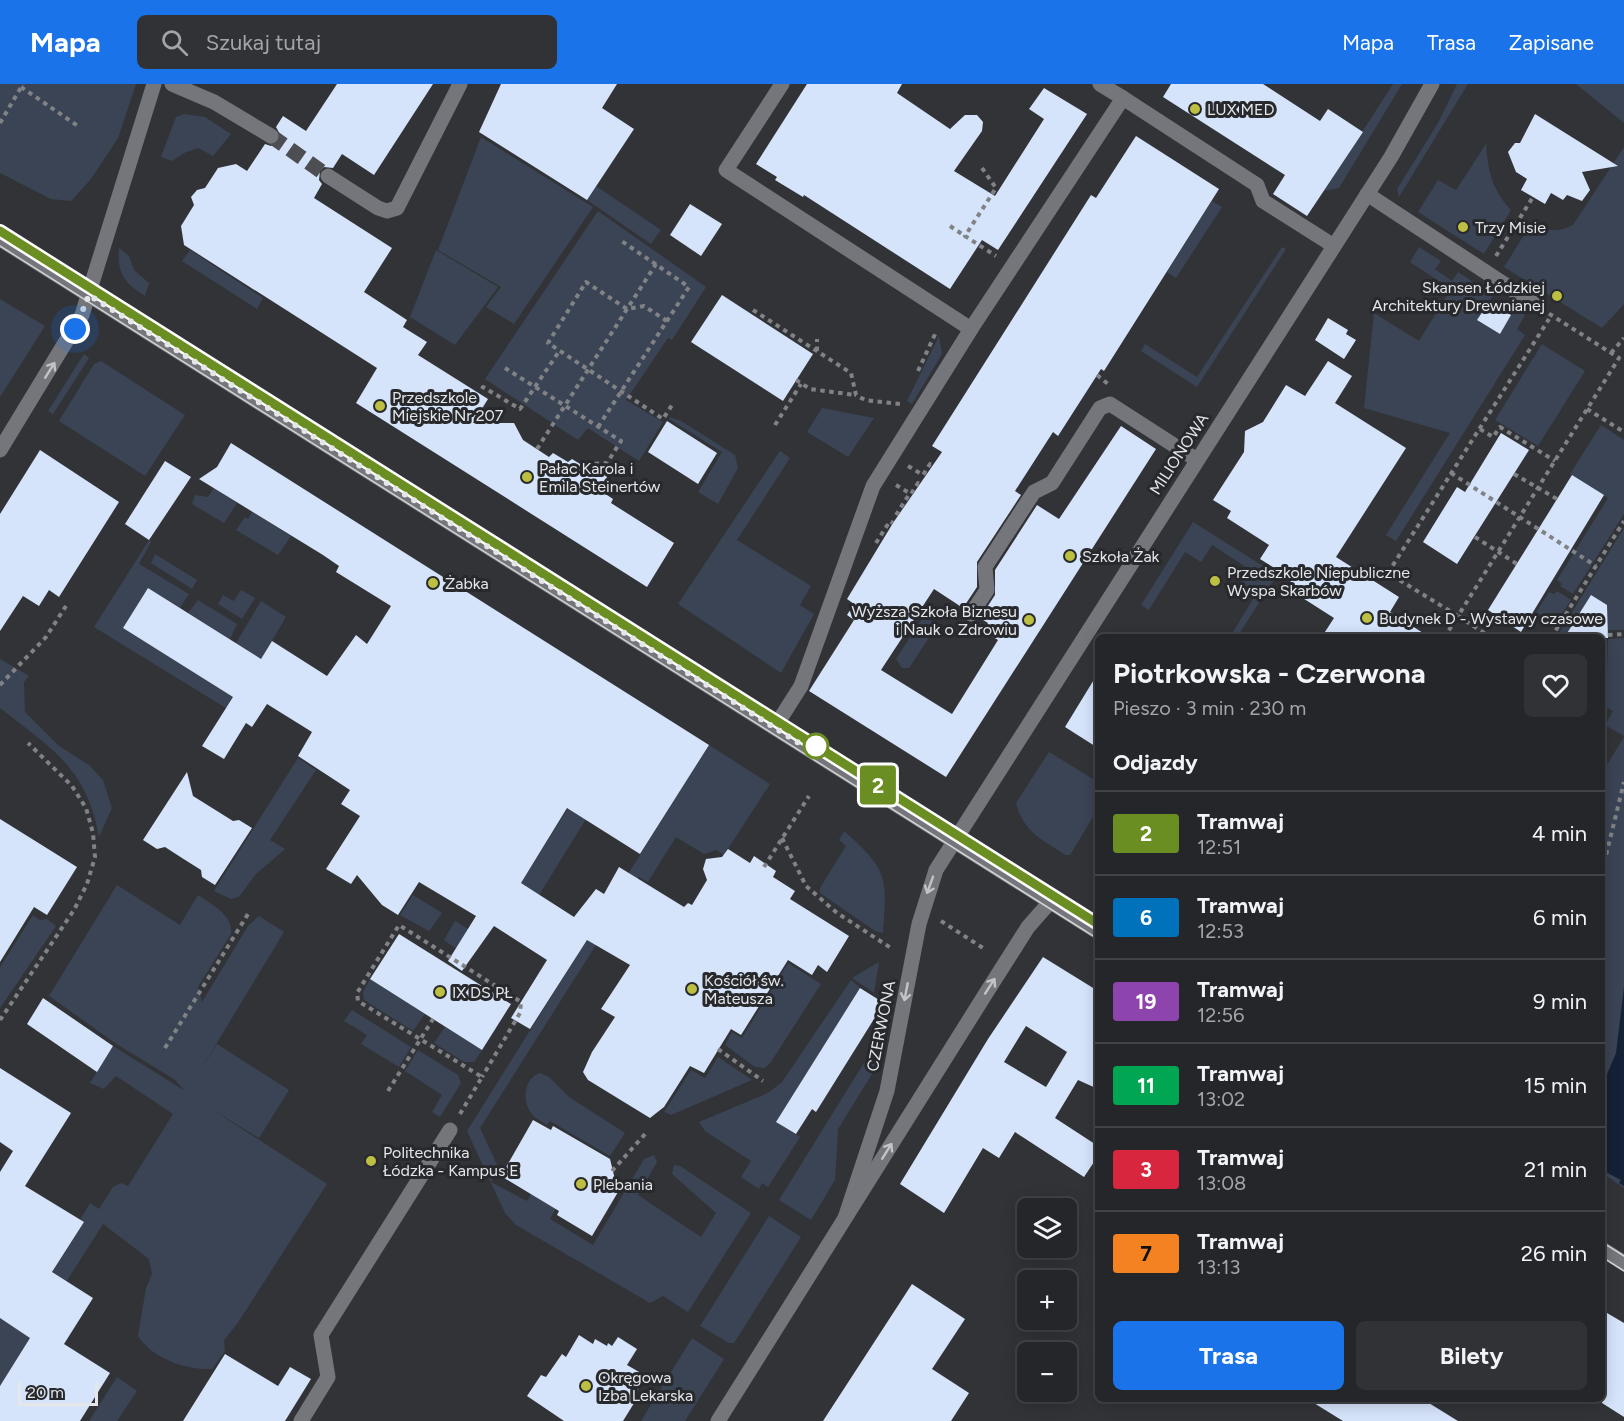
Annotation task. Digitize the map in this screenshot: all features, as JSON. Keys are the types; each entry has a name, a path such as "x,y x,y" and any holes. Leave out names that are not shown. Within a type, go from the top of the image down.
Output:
{"street":[{"path":"0,450 73,333 89,295 154,84"},
{"path":"172,84 214,102 271,136"},
{"path":"328,176 378,208 387,211 397,208 460,84"},
{"path":"782,84 726,170 971,329"},
{"path":"1100,84 1257,185 1263,201 1334,246"},
{"name":"MILIONOWA","path":"954,841 1367,194 1432,84"},
{"path":"775,727 801,686 844,570 864,504 971,329 1123,99"},
{"path":"1367,194 1533,303"},
{"path":"0,239 1095,930"},
{"path":"971,614 987,590 985,567 1034,492 1052,483 1100,408 1110,404 1197,460"},
{"name":"CZERWONA","path":"844,1218 887,1092 925,899 936,870 954,841"},
{"name":"CZERWONA","path":"718,1421 1028,927 1050,902"},
{"path":"301,1421 328,1377 321,1335 450,1130"},
{"path":"1605,1251 1624,1263"}],"path":[{"path":"0,123 22,86 78,126"},
{"path":"965,236 996,188 982,168"},
{"path":"1486,272 1533,197"},
{"path":"950,226 1012,266"},
{"path":"598,427 689,287 620,240"},
{"path":"537,449 656,264"},
{"path":"667,321 644,306 627,309 586,282 548,343 582,363 587,371 663,419 672,405"},
{"path":"1447,634 1619,358 1533,303"},
{"path":"753,310 851,373 855,395"},
{"path":"916,374 934,334 948,315"},
{"path":"1486,634 1388,573 1551,315"},
{"path":"1611,353 1624,338"},
{"path":"817,351 818,339"},
{"path":"482,389 483,387 520,409 560,350"},
{"path":"505,368 621,441 607,463 591,464 584,472"},
{"path":"1097,375 1108,382"},
{"path":"796,380 810,389 855,395 865,400 903,404 918,414"},
{"path":"774,425 801,384"},
{"path":"1587,409 1624,432"},
{"path":"1480,429 1493,437 1500,427 1555,461"},
{"path":"923,475 930,464 933,465"},
{"path":"1451,473 1596,566"},
{"path":"1514,474 1557,499"},
{"path":"896,515 918,483 920,484"},
{"path":"879,539 890,521 893,523"},
{"path":"1554,634 1624,521"},
{"path":"1475,537 1517,564"},
{"path":"0,685 46,637 66,606"},
{"path":"1608,635 1624,634"},
{"path":"0,1020 74,910 87,884 95,857 93,833 86,808 72,786 28,743"},
{"path":"1605,860 1624,782"},
{"path":"764,867 809,796"},
{"path":"782,838 806,886 837,913 891,948"},
{"path":"165,1048 248,914"},
{"path":"933,916 983,948"},
{"path":"450,1130 482,1077 520,1013 520,1002 399,926 357,993 358,1001 482,1077"},
{"path":"388,1091 433,1019"},
{"path":"718,1049 763,1081"},
{"path":"612,1171 646,1133"}],"shaded area":[{"path":"0,84 136,84 118,138 91,179 71,201 51,199 0,173"},
{"path":"1393,84 1402,84 1339,188 1324,191"},
{"path":"1457,84 1468,84 1399,197 1397,189 1438,123"},
{"path":"1576,84 1624,84 1624,123"},
{"path":"184,114 205,117 231,134 213,156 198,148 172,161 161,157 176,117"},
{"path":"481,137 593,207 514,324 486,307 501,287 438,250"},
{"path":"1486,144 1492,180 1499,195 1511,210 1484,254 1418,212 1438,180 1456,190"},
{"path":"1624,147 1624,304 1602,328 1504,267 1531,224 1552,230 1573,225"},
{"path":"596,186 661,230 651,244 587,200"},
{"path":"1212,201 1222,207 1176,278 1167,272"},
{"path":"598,211 706,287 672,340 668,338 626,400 663,422 639,461 588,428 578,440 485,379"},
{"path":"1282,247 1286,249 1197,387 1141,351 1145,344 1197,377"},
{"path":"1419,247 1441,261 1435,269 1452,281 1458,272 1493,295 1478,321 1500,334 1515,308 1525,315 1517,329 1525,335 1396,541 1386,535 1450,433 1364,408 1374,313 1419,341 1451,289 1410,262"},
{"path":"119,248 129,256 134,270 149,283 145,296 132,287 123,276 119,264"},
{"path":"190,250 263,298 257,309 182,261"},
{"path":"436,250 498,287 455,345 410,317"},
{"path":"0,299 45,326 0,397"},
{"path":"939,336 942,354 912,404 907,401"},
{"path":"1542,344 1585,371 1538,446 1495,420"},
{"path":"84,354 89,358 53,414 48,411"},
{"path":"101,361 185,415 145,476 59,421 94,364"},
{"path":"822,408 874,418 848,457 807,432"},
{"path":"670,417 681,421 735,455 738,468 718,504 698,492 722,452 669,419"},
{"path":"1601,425 1624,440 1624,514 1573,594 1560,586 1562,584 1557,580 1608,498 1570,474"},
{"path":"780,451 790,458 737,540 811,586 800,605 814,614 781,673 678,604"},
{"path":"214,488 237,503 224,523 192,504 195,495 208,497"},
{"path":"252,512 291,536 278,555 236,530 245,517 248,519"},
{"path":"1193,522 1277,575 1239,634 1232,634 1255,596 1238,586 1249,569 1212,545 1201,562 1185,552 1149,610 1141,605"},
{"path":"1624,528 1624,630 1608,630 1591,595 1566,634 1558,634"},
{"path":"149,540 151,542 139,564 189,594 180,608 148,588 123,628 236,699 229,710 94,627"},
{"path":"155,554 197,580 192,589 151,563"},
{"path":"241,590 255,598 242,619 218,604 223,595 234,601"},
{"path":"1557,591 1571,600 1553,628 1534,616 1549,592 1554,594"},
{"path":"198,600 237,624 230,639 188,613"},
{"path":"261,601 286,617 261,659 236,643"},
{"path":"923,617 938,624 909,668 902,668 896,659"},
{"path":"1624,638 1624,736 1605,725 1613,711 1606,707 1608,639"},
{"path":"0,659 29,676 24,682 25,712 59,746 89,765 103,780 112,808 99,837 86,793 76,776 51,748 0,708"},
{"path":"1624,737 1624,1188 1605,1175 1605,768"},
{"path":"709,745 770,784 724,855 716,850 704,854 676,837 648,882 639,877 480,1128 499,1169 491,1182 527,1201 540,1179 564,1193 550,1219 593,1245 644,1159 654,1155 657,1162 638,1195 701,1237 716,1213 672,1174 674,1165 680,1166 751,1213 688,1312 663,1296 650,1303 516,1225 505,1213 467,1131"},
{"path":"1049,752 1095,780 1095,814 1070,855 1066,855 1035,834 1023,821 1016,803"},
{"path":"298,758 316,770 270,840 285,849 256,874 239,897 231,899 214,891"},
{"path":"568,808 586,819 539,895 521,883"},
{"path":"844,831 869,855 882,875 885,899 883,933 875,931 820,893 820,888 846,846 839,840"},
{"path":"117,885 180,925 198,895 215,906 229,921 231,934 198,987 202,1002 248,926 259,916 284,932 198,1074 217,1044 289,1090 259,1138 210,1108 327,1184 237,1324 224,1340 225,1351 212,1369 192,1368 171,1362 144,1344 138,1336 146,1288 152,1274 149,1259 103,1224 0,1386 0,1318 17,1328 84,1222 80,1220 90,1203 99,1209 113,1187 121,1183 128,1186 173,1114 116,1076 104,1089 90,1083 113,1046 185,1091 174,1079 118,1045 49,996"},
{"path":"413,895 442,913 429,931 400,915"},
{"path":"33,915 40,920 47,919 56,926 0,1008 0,967"},
{"path":"455,921 483,938 470,959 444,940"},
{"path":"879,962 874,993 852,978"},
{"path":"788,963 821,984 771,1062 765,1068 755,1067 725,1045 732,1032 742,1038"},
{"path":"370,979 425,1014 413,1031 364,1000 363,992"},
{"path":"851,980 860,988 776,1122 800,1137 768,1187 762,1183 759,1189 741,1177 751,1161 705,1131 699,1122 768,1093 782,1082"},
{"path":"1624,987 1624,1186 1619,1183 1621,1180 1605,1172 1605,1079 1616,1053"},
{"path":"352,1010 411,1047 399,1067 361,1044 367,1035 344,1021"},
{"path":"445,1027 482,1050 474,1062 464,1062 434,1043"},
{"path":"880,1037 875,1069 838,1129 835,1180 811,1220 779,1200"},
{"path":"418,1050 458,1075 461,1083 440,1117 432,1112 442,1095 405,1071"},
{"path":"718,1057 752,1080 671,1115 664,1112 691,1070 705,1078"},
{"path":"540,1073 549,1077 569,1097 625,1133 610,1156 550,1121 547,1125 532,1115 526,1102 526,1090 531,1080"},
{"path":"769,1216 801,1237 734,1343 729,1343 700,1326"},
{"path":"692,1338 724,1359 685,1421 641,1421"},
{"path":"117,1377 137,1391 117,1421 89,1421"}],"building":[{"path":"337,84 433,84 374,175 342,154 333,168 324,167 320,171 319,180 322,184 314,198 392,248 364,292 407,320 403,327 427,342 418,355 488,399 473,423 514,423 523,440 549,457 553,453 568,462 572,459 585,467 602,469 607,476 604,493 613,499 611,503 674,543 647,587 356,403 377,368 184,245 181,226 194,205 191,197 197,190 205,188 218,168 236,164 247,171 265,144 271,146 279,141 281,136 276,127 283,116 306,131"},
{"path":"501,84 617,84 602,108 634,129 587,200 479,132"},
{"path":"807,84 902,84 897,93 950,129 965,115 977,115 983,122 982,131 954,171 995,196 1044,119 1029,109 1044,88 1087,114 998,250 982,240 950,289 804,195 803,197 775,180 777,177 756,164"},
{"path":"1171,84 1263,84 1320,121 1328,109 1363,132 1307,216 1273,194 1285,175 1163,97"},
{"path":"1535,114 1618,166 1582,172 1590,190 1582,201 1567,195 1563,200 1551,193 1545,204 1521,190 1527,179 1516,172 1508,152 1515,143 1520,143"},
{"path":"1136,136 1219,189 1104,371 1101,369 1058,436 1053,432 1015,491 1021,495 977,562 977,587 963,608 934,589 881,670 952,714 998,640 983,631 988,623 980,618 995,595 995,570 1037,505 1059,519 1121,426 1156,449 946,777 809,691 854,620 847,615 854,604 847,599 893,523 942,452 932,446 1091,195 1096,198"},
{"path":"690,204 722,224 701,256 670,235"},
{"path":"722,295 813,354 783,401 691,342"},
{"path":"1489,302 1511,315 1500,334 1477,320"},
{"path":"1328,318 1348,330 1346,334 1356,340 1344,359 1315,340"},
{"path":"1328,361 1352,376 1335,403 1406,448 1336,557 1399,597 1390,612 1425,634 1324,634 1334,618 1287,588 1292,579 1260,559 1269,545 1227,518 1231,511 1213,500 1244,452 1245,431 1263,422 1286,385 1305,396"},
{"path":"667,421 717,453 698,484 648,452"},
{"path":"1501,433 1529,450 1457,564 1423,542 1457,487 1465,492"},
{"path":"231,443 709,745 640,854 567,808 521,883 574,917 596,889 604,894 619,867 684,907 688,903 692,905 707,880 703,869 706,859 722,857 728,849 750,863 754,856 776,871 773,877 795,891 790,899 849,936 827,972 818,965 812,975 788,960 741,1035 731,1029 704,1073 690,1066 664,1107 650,1118 588,1080 583,1072 592,1052 615,1017 601,1009 630,965 587,940 530,1029 511,1018 547,960 494,926 462,971 448,961 476,916 419,882 398,915 382,905 357,875 351,884 326,869 360,816 341,804 350,790 298,756 312,732 267,704 252,727 246,723 224,759 202,746 233,697 123,628 148,588 261,659 272,641 327,676 356,635 367,644 391,606 336,572 339,566 323,555 199,479 217,467"},
{"path":"40,450 119,502 59,597 49,590 39,606 23,596 0,631 0,514"},
{"path":"165,461 191,477 149,540 125,524"},
{"path":"1572,475 1604,495 1521,632 1488,610"},
{"path":"1591,595 1607,605 1608,638 1605,638 1605,634 1567,634"},
{"path":"1095,678 1095,746 1065,727"},
{"path":"187,772 193,796 233,821 239,820 252,828 215,885 202,877 201,870 165,847 157,849 143,840"},
{"path":"0,819 77,867 47,915 34,907 0,962"},
{"name":"IX DS PŁ","path":"399,934 511,1004 482,1050 370,979"},
{"path":"1043,957 1095,989 1095,1088 1078,1080 1055,1118 1095,1144 1095,1160 1084,1177 1015,1132 999,1158 983,1148 944,1213 900,1184 988,1039","holes":["1026,1026 1067,1052 1046,1087 1004,1062"]},
{"path":"860,988 884,1003 816,1112 812,1109 796,1134 776,1122"},
{"path":"43,998 113,1046 97,1072 27,1024"},
{"path":"0,1068 71,1113 25,1186 84,1222 52,1272 93,1298 64,1344 110,1373 80,1421 0,1421 0,1386 30,1338 0,1318 0,1172 13,1151 0,1142"},
{"name":"Plebania","path":"533,1120 551,1130 553,1126 610,1159 618,1192 592,1236 557,1215 559,1211 501,1176"},
{"path":"912,1284 965,1319 932,1369 969,1393 951,1421 823,1421"},
{"path":"1605,1312 1624,1323 1624,1417 1602,1403 1605,1402"},
{"name":"Okręgowa Izba Lekarska","path":"579,1335 593,1344 595,1339 607,1346 608,1343 612,1346 618,1337 637,1349 627,1365 646,1376 632,1398 636,1400 623,1421 564,1421 527,1396 541,1375 546,1377 562,1354 566,1357"},
{"path":"225,1354 278,1386 290,1367 311,1379 285,1421 183,1421"},
{"path":"1312,1402 1427,1402 1458,1421 1343,1421"}],"tunnel":[{"path":"271,136 328,176"}],"tram line":[{"path":"0,231 1095,922"},
{"name":"2","path":"0,231 1095,922"},
{"path":"0,246 1095,937"},
{"path":"1605,1244 1624,1256"},
{"path":"1605,1259 1624,1271"}],"place":[{"name":"LUX MED","path":"1195,109"},
{"name":"Trzy Misie","path":"1463,227"},
{"name":"Skansen Łódzkiej Architektury Drewnianej","path":"1557,296"},
{"name":"Przedszkole Miejskie Nr 207","path":"380,406"},
{"name":"Pałac Karola i Emila Steinertów","path":"527,477"},
{"name":"Szkoła Żak","path":"1070,556"},
{"name":"Przedszkole Niepubliczne Wyspa Skarbów","path":"1215,581"},
{"name":"Żabka","path":"433,583"},
{"name":"Budynek D - Wystawy czasowe","path":"1367,618"},
{"name":"Wyższa Szkoła Biznesu i Nauk o Zdrowiu","path":"1029,620"},
{"name":"Kościół św. Mateusza","path":"692,989"},
{"name":"IX DS PŁ","path":"440,992"},
{"name":"Politechnika Łódzka - Kampus E","path":"371,1161"},
{"name":"Plebania","path":"581,1184"},
{"name":"Okręgowa Izba Lekarska","path":"586,1386"}],"route":[{"path":"75,329 89,295 813,752 816,746"}]}
